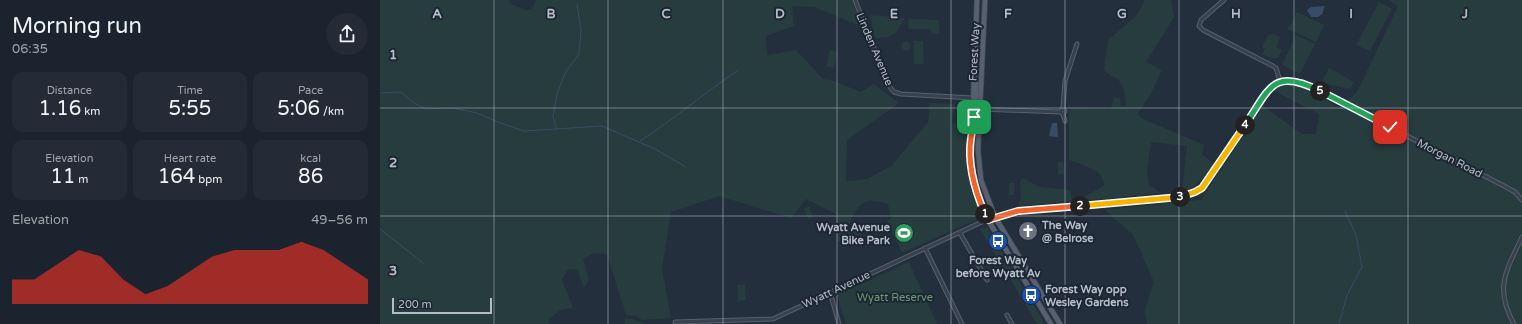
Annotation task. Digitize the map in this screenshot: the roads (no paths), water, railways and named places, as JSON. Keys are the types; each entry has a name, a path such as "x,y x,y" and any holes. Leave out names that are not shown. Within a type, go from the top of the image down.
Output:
{"main road":[{"name":"Forest Way","path":"978,0 972,98 971,137 973,178 980,203 988,220 1051,324"},
{"name":"Forest Way","path":"985,0 978,150 980,174 988,201 995,217 1060,324"},
{"path":"971,137 975,114 980,109 976,105 976,81 974,75"}],"street":[{"name":"Linden Avenue","path":"855,0 889,86 894,92 901,94 972,98"},
{"path":"988,220 1018,211 1164,199 1195,192 1207,182 1268,91 1280,81 1276,68 1203,30 1199,26 1202,20 1224,0"},
{"path":"1065,121 1062,113 1065,81 1077,44"},
{"name":"Morgan Road","path":"1280,81 1292,80 1308,85 1506,187 1515,192 1522,200"},
{"path":"980,109 1062,113"},
{"name":"Wyatt Avenue","path":"675,322 773,319 988,220"},
{"path":"960,232 987,280"},
{"path":"1514,324 1504,301 1503,279 1522,237"},
{"path":"925,248 962,324"},
{"path":"830,292 839,324"},
{"path":"1007,316 1012,324"}],"water":[{"path":"1325,6 1322,14 1318,17 1311,17 1307,10 1311,7"},
{"path":"1052,123 1057,123 1058,137 1049,136"}],"waterway":[{"path":"557,130 553,117 557,94 565,73 579,54 581,31 577,4"},
{"path":"640,141 737,71"},
{"path":"380,93 401,92 414,103 426,109 453,108 477,113 524,131 602,126 655,149 686,167"},
{"path":"1339,324 1347,295 1362,267 1356,235 1345,211"},
{"path":"380,229 423,263"}],"place":[{"name":"The Way @ Belrose","path":"1028,231"},
{"name":"Wyatt Avenue Bike Park","path":"904,233"},
{"name":"Forest Way before Wyatt Av","path":"998,241"},
{"name":"Forest Way opp Wesley Gardens","path":"1031,295"}],"park label":[{"name":"Wyatt Reserve","path":"895,297"}]}
